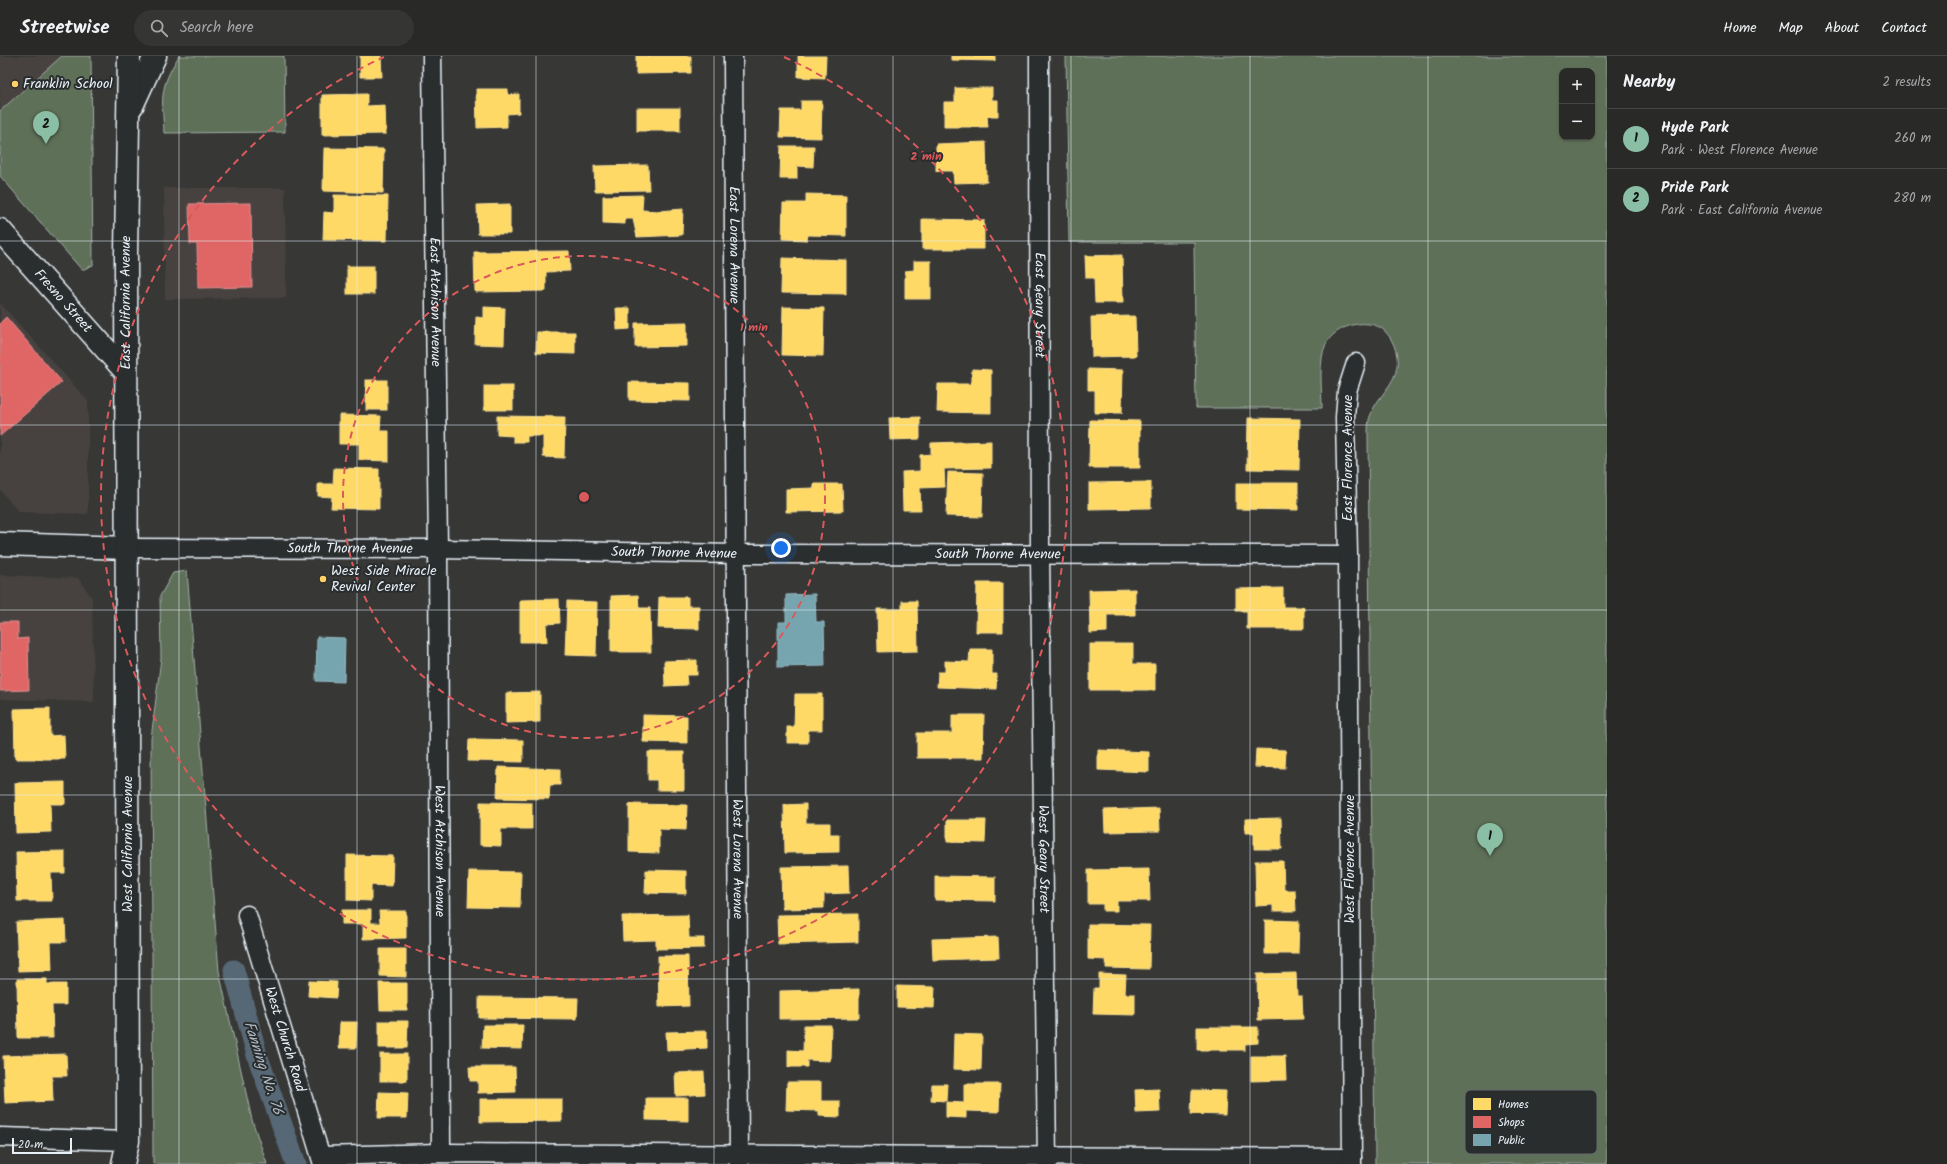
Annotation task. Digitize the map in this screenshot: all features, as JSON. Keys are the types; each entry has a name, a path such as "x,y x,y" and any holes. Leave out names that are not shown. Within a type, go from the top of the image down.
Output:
{"main road":[{"name":"East California Avenue","path":"128,548 126,372 129,56"},
{"path":"128,114 155,56"},
{"name":"Fresno Street","path":"0,230 126,372"},
{"name":"South Thorne Avenue","path":"0,544 128,548"},
{"name":"West California Avenue","path":"123,1164 128,1140 128,548"},
{"name":"West California Avenue","path":"128,1140 135,1164"}],"street":[{"name":"East Atchison Avenue","path":"432,56 438,549"},
{"name":"East Lorena Avenue","path":"733,56 736,554"},
{"name":"East Geary Street","path":"1039,56 1040,555"},
{"name":"East Florence Avenue","path":"1348,555 1345,417 1347,392 1356,363"},
{"name":"South Thorne Avenue","path":"128,548 438,549 736,554 1348,555"},
{"name":"West Atchison Avenue","path":"438,549 441,1153"},
{"name":"West Lorena Avenue","path":"736,554 739,1159"},
{"name":"West Geary Street","path":"1040,555 1047,1160"},
{"name":"West Florence Avenue","path":"1348,555 1352,1161"},
{"name":"West Church Road","path":"247,915 322,1160"},
{"path":"0,1137 128,1140"},
{"path":"322,1160 441,1153 739,1159 1352,1161"}],"shaded area":[{"name":"Franklin School","path":"0,56 62,56 0,111"},
{"path":"164,188 285,188 286,298 165,299"},
{"path":"0,303 88,401 88,514 19,512 0,490"},
{"path":"0,575 78,578 92,598 94,702 0,699"}],"green space":[{"path":"62,56 91,56 93,265 82,270 0,176 0,111"},
{"path":"179,56 284,56 285,132 164,133 163,93 168,76"},
{"path":"1066,56 1607,56 1607,1164 1375,1164 1368,430 1369,419 1374,408 1396,373 1397,356 1394,345 1385,331 1374,325 1358,324 1343,328 1336,332 1326,344 1322,358 1322,408 1196,408 1194,242 1069,242"},
{"path":"187,571 219,971 252,1120 267,1164 153,1164 151,739 161,658 160,596 173,573"}],"building: Homes":[{"path":"360,56 381,56 382,77 360,77"},
{"path":"636,56 691,56 691,73 636,74"},
{"path":"798,56 826,56 825,78 798,77"},
{"path":"951,56 995,56 995,61 951,60"},
{"path":"955,88 992,88 992,100 998,100 998,116 987,116 988,127 944,127 944,102 955,102"},
{"path":"476,89 508,89 508,95 519,94 519,113 507,114 507,127 477,128"},
{"path":"367,94 367,106 385,105 386,134 322,135 322,95"},
{"path":"801,101 822,101 821,138 780,137 781,110 801,110"},
{"path":"637,108 680,108 680,131 637,131"},
{"path":"986,142 987,182 954,183 953,171 936,171 936,144"},
{"path":"781,146 814,146 813,167 797,166 797,179 780,179"},
{"path":"324,148 384,149 383,193 323,191"},
{"path":"648,165 649,190 595,191 594,166"},
{"path":"806,194 846,195 846,236 808,235 807,240 782,239 783,203 806,203"},
{"path":"334,195 388,196 387,241 323,240 324,212 334,213"},
{"path":"643,195 642,210 659,211 683,209 682,235 637,237 633,219 625,219 625,224 603,223 603,196"},
{"path":"510,204 510,234 478,234 477,205"},
{"path":"922,219 984,220 984,249 922,249"},
{"path":"569,251 570,271 546,272 546,291 475,292 474,252"},
{"path":"1122,255 1123,303 1095,303 1094,278 1086,278 1085,256"},
{"path":"782,258 846,260 846,294 781,293"},
{"path":"914,261 931,261 931,299 905,299 905,271 914,270"},
{"path":"347,266 374,266 374,294 347,294"},
{"path":"484,307 505,308 504,345 475,344 476,317 484,318"},
{"path":"783,307 824,308 823,356 782,355"},
{"path":"616,308 630,308 630,329 617,330"},
{"path":"1135,316 1136,356 1092,357 1091,317"},
{"path":"687,322 687,346 635,347 635,323"},
{"path":"537,332 575,332 575,354 536,353"},
{"path":"972,369 991,370 991,413 937,412 938,384 971,384"},
{"path":"1088,369 1123,370 1122,413 1095,413 1095,390 1088,390"},
{"path":"366,380 387,380 387,410 366,410"},
{"path":"629,382 690,383 690,401 629,400"},
{"path":"484,386 513,386 513,410 484,410"},
{"path":"339,415 381,416 380,431 389,431 389,461 359,460 359,444 339,444"},
{"path":"497,416 565,417 564,458 543,457 543,436 527,436 527,442 513,442 513,436 497,435"},
{"path":"920,417 920,439 890,440 889,418"},
{"path":"1248,418 1300,419 1299,470 1247,469"},
{"path":"1090,420 1140,421 1140,468 1089,468"},
{"path":"991,441 991,468 944,469 945,487 920,488 921,510 903,510 902,472 920,471 920,455 931,454 931,443"},
{"path":"334,468 379,469 379,509 331,508 332,497 318,496 318,484 333,484"},
{"path":"948,472 983,473 982,517 946,516"},
{"path":"1151,482 1151,508 1089,509 1089,483"},
{"path":"1236,483 1298,483 1298,510 1236,509"},
{"path":"814,484 842,484 843,511 786,512 786,489 814,488"},
{"path":"977,583 1003,583 1003,632 976,632"},
{"path":"1283,588 1283,607 1304,607 1304,629 1247,629 1247,611 1236,611 1236,589"},
{"path":"1135,589 1135,615 1107,615 1107,632 1090,633 1089,590"},
{"path":"638,595 639,608 650,608 651,652 611,652 611,596"},
{"path":"659,597 688,597 688,606 699,606 699,629 658,628"},
{"path":"559,599 560,623 546,624 547,642 520,642 520,600"},
{"path":"567,601 597,602 596,656 565,655"},
{"path":"902,601 917,601 918,651 878,652 877,609 902,609"},
{"path":"1090,644 1133,644 1133,664 1155,664 1155,690 1090,690"},
{"path":"970,649 992,649 992,674 997,674 996,689 937,687 938,672 945,672 945,661 969,662"},
{"path":"697,660 697,675 686,675 687,685 665,686 664,661"},
{"path":"540,692 540,722 506,723 506,693"},
{"path":"795,694 822,694 822,730 808,730 808,743 787,743 787,727 794,727"},
{"path":"50,708 50,736 64,735 65,759 15,759 14,709"},
{"path":"643,715 687,716 687,743 643,742"},
{"path":"952,715 984,715 983,758 917,758 917,733 952,733"},
{"path":"469,739 523,740 523,762 468,761"},
{"path":"1256,749 1286,750 1285,768 1255,767"},
{"path":"1098,750 1149,752 1149,772 1098,770"},
{"path":"648,752 684,752 684,790 657,790 657,780 648,780"},
{"path":"498,767 560,769 560,785 550,785 549,799 497,798"},
{"path":"65,782 65,804 50,804 51,832 16,833 15,783"},
{"path":"480,802 532,803 532,829 501,829 501,846 480,845"},
{"path":"629,804 687,805 686,830 659,829 659,853 629,852"},
{"path":"806,804 806,823 830,823 830,834 839,834 839,852 785,853 784,805"},
{"path":"1159,808 1160,831 1105,832 1104,810"},
{"path":"1281,818 1282,849 1254,849 1254,833 1245,833 1245,819"},
{"path":"947,820 986,820 985,843 947,842"},
{"path":"65,851 65,873 51,873 52,901 17,901 16,852"},
{"path":"347,855 393,856 392,886 371,885 371,901 347,900"},
{"path":"1255,861 1283,861 1284,890 1295,890 1296,911 1273,911 1273,905 1256,906"},
{"path":"848,866 849,893 824,894 824,908 782,909 781,867"},
{"path":"1149,869 1150,901 1117,901 1117,911 1103,911 1103,904 1088,904 1088,870"},
{"path":"646,870 686,871 686,894 645,893"},
{"path":"469,871 521,872 520,908 468,907"},
{"path":"935,876 995,877 995,901 935,900"},
{"path":"342,910 371,910 371,923 380,923 379,911 406,911 406,938 363,939 363,924 342,924"},
{"path":"858,914 858,942 778,944 777,915"},
{"path":"688,915 689,938 704,938 704,948 656,949 656,940 623,941 622,916"},
{"path":"65,920 66,942 51,942 52,970 18,971 16,922"},
{"path":"1265,920 1299,921 1298,954 1265,954"},
{"path":"1088,924 1150,925 1149,969 1106,968 1106,960 1088,959"},
{"path":"998,937 999,958 933,960 932,939"},
{"path":"380,949 406,949 406,977 380,976"},
{"path":"658,956 688,956 689,1006 659,1007"},
{"path":"1296,973 1297,996 1302,996 1303,1019 1258,1020 1257,974"},
{"path":"1099,974 1126,975 1125,994 1135,994 1135,1015 1093,1014 1094,988 1099,988"},
{"path":"17,979 47,979 47,984 66,984 66,1005 52,1005 53,1038 18,1038"},
{"path":"309,981 337,982 336,998 308,996"},
{"path":"379,983 407,983 407,1010 380,1010"},
{"path":"897,986 935,987 934,1008 897,1007"},
{"path":"859,989 859,1018 779,1019 779,991"},
{"path":"479,997 578,998 577,1019 479,1018"},
{"path":"379,1021 408,1021 407,1048 379,1048"},
{"path":"340,1022 357,1022 356,1048 339,1048"},
{"path":"483,1025 523,1025 522,1049 482,1048"},
{"path":"804,1025 831,1025 830,1061 807,1060 807,1067 788,1067 788,1050 803,1051"},
{"path":"1197,1027 1258,1027 1258,1043 1245,1044 1245,1050 1197,1050"},
{"path":"707,1031 707,1048 667,1050 666,1032"},
{"path":"954,1034 982,1035 981,1070 953,1069"},
{"path":"66,1054 67,1076 52,1076 53,1101 5,1103 3,1056"},
{"path":"380,1054 407,1054 407,1081 380,1081"},
{"path":"1251,1056 1285,1056 1286,1080 1251,1081"},
{"path":"469,1067 515,1067 516,1092 478,1093 478,1081 470,1081"},
{"path":"704,1072 705,1094 676,1096 675,1073"},
{"path":"787,1082 821,1082 821,1101 840,1101 840,1117 819,1116 819,1111 786,1110"},
{"path":"932,1084 947,1084 946,1101 931,1100"},
{"path":"964,1084 1000,1084 999,1112 966,1111 966,1118 946,1117 946,1102 964,1103"},
{"path":"1159,1089 1160,1112 1136,1113 1135,1090"},
{"path":"1192,1090 1226,1091 1225,1115 1191,1114"},
{"path":"379,1092 408,1093 407,1118 378,1118"},
{"path":"646,1098 688,1098 688,1121 646,1120"},
{"path":"480,1099 562,1099 562,1121 480,1122"}],"building: Shops":[{"path":"251,203 252,287 198,288 197,244 190,244 189,204"},
{"path":"6,317 62,382 0,436 0,323"},
{"path":"0,622 18,622 18,639 28,638 29,690 0,691"}],"building: Public":[{"path":"815,594 816,622 824,622 825,666 778,667 778,622 786,622 786,595"},
{"path":"317,637 345,638 344,682 316,681"}],"waterway":[{"name":"Fanning No. 76","path":"234,970 257,1055 296,1164"}],"place":[{"name":"Franklin School","path":"15,84"},
{"name":"Pride Park","path":"46,144"},
{"name":"West Side Miracle Revival Center","path":"323,579"},
{"name":"Hyde Park","path":"1490,856"}]}
